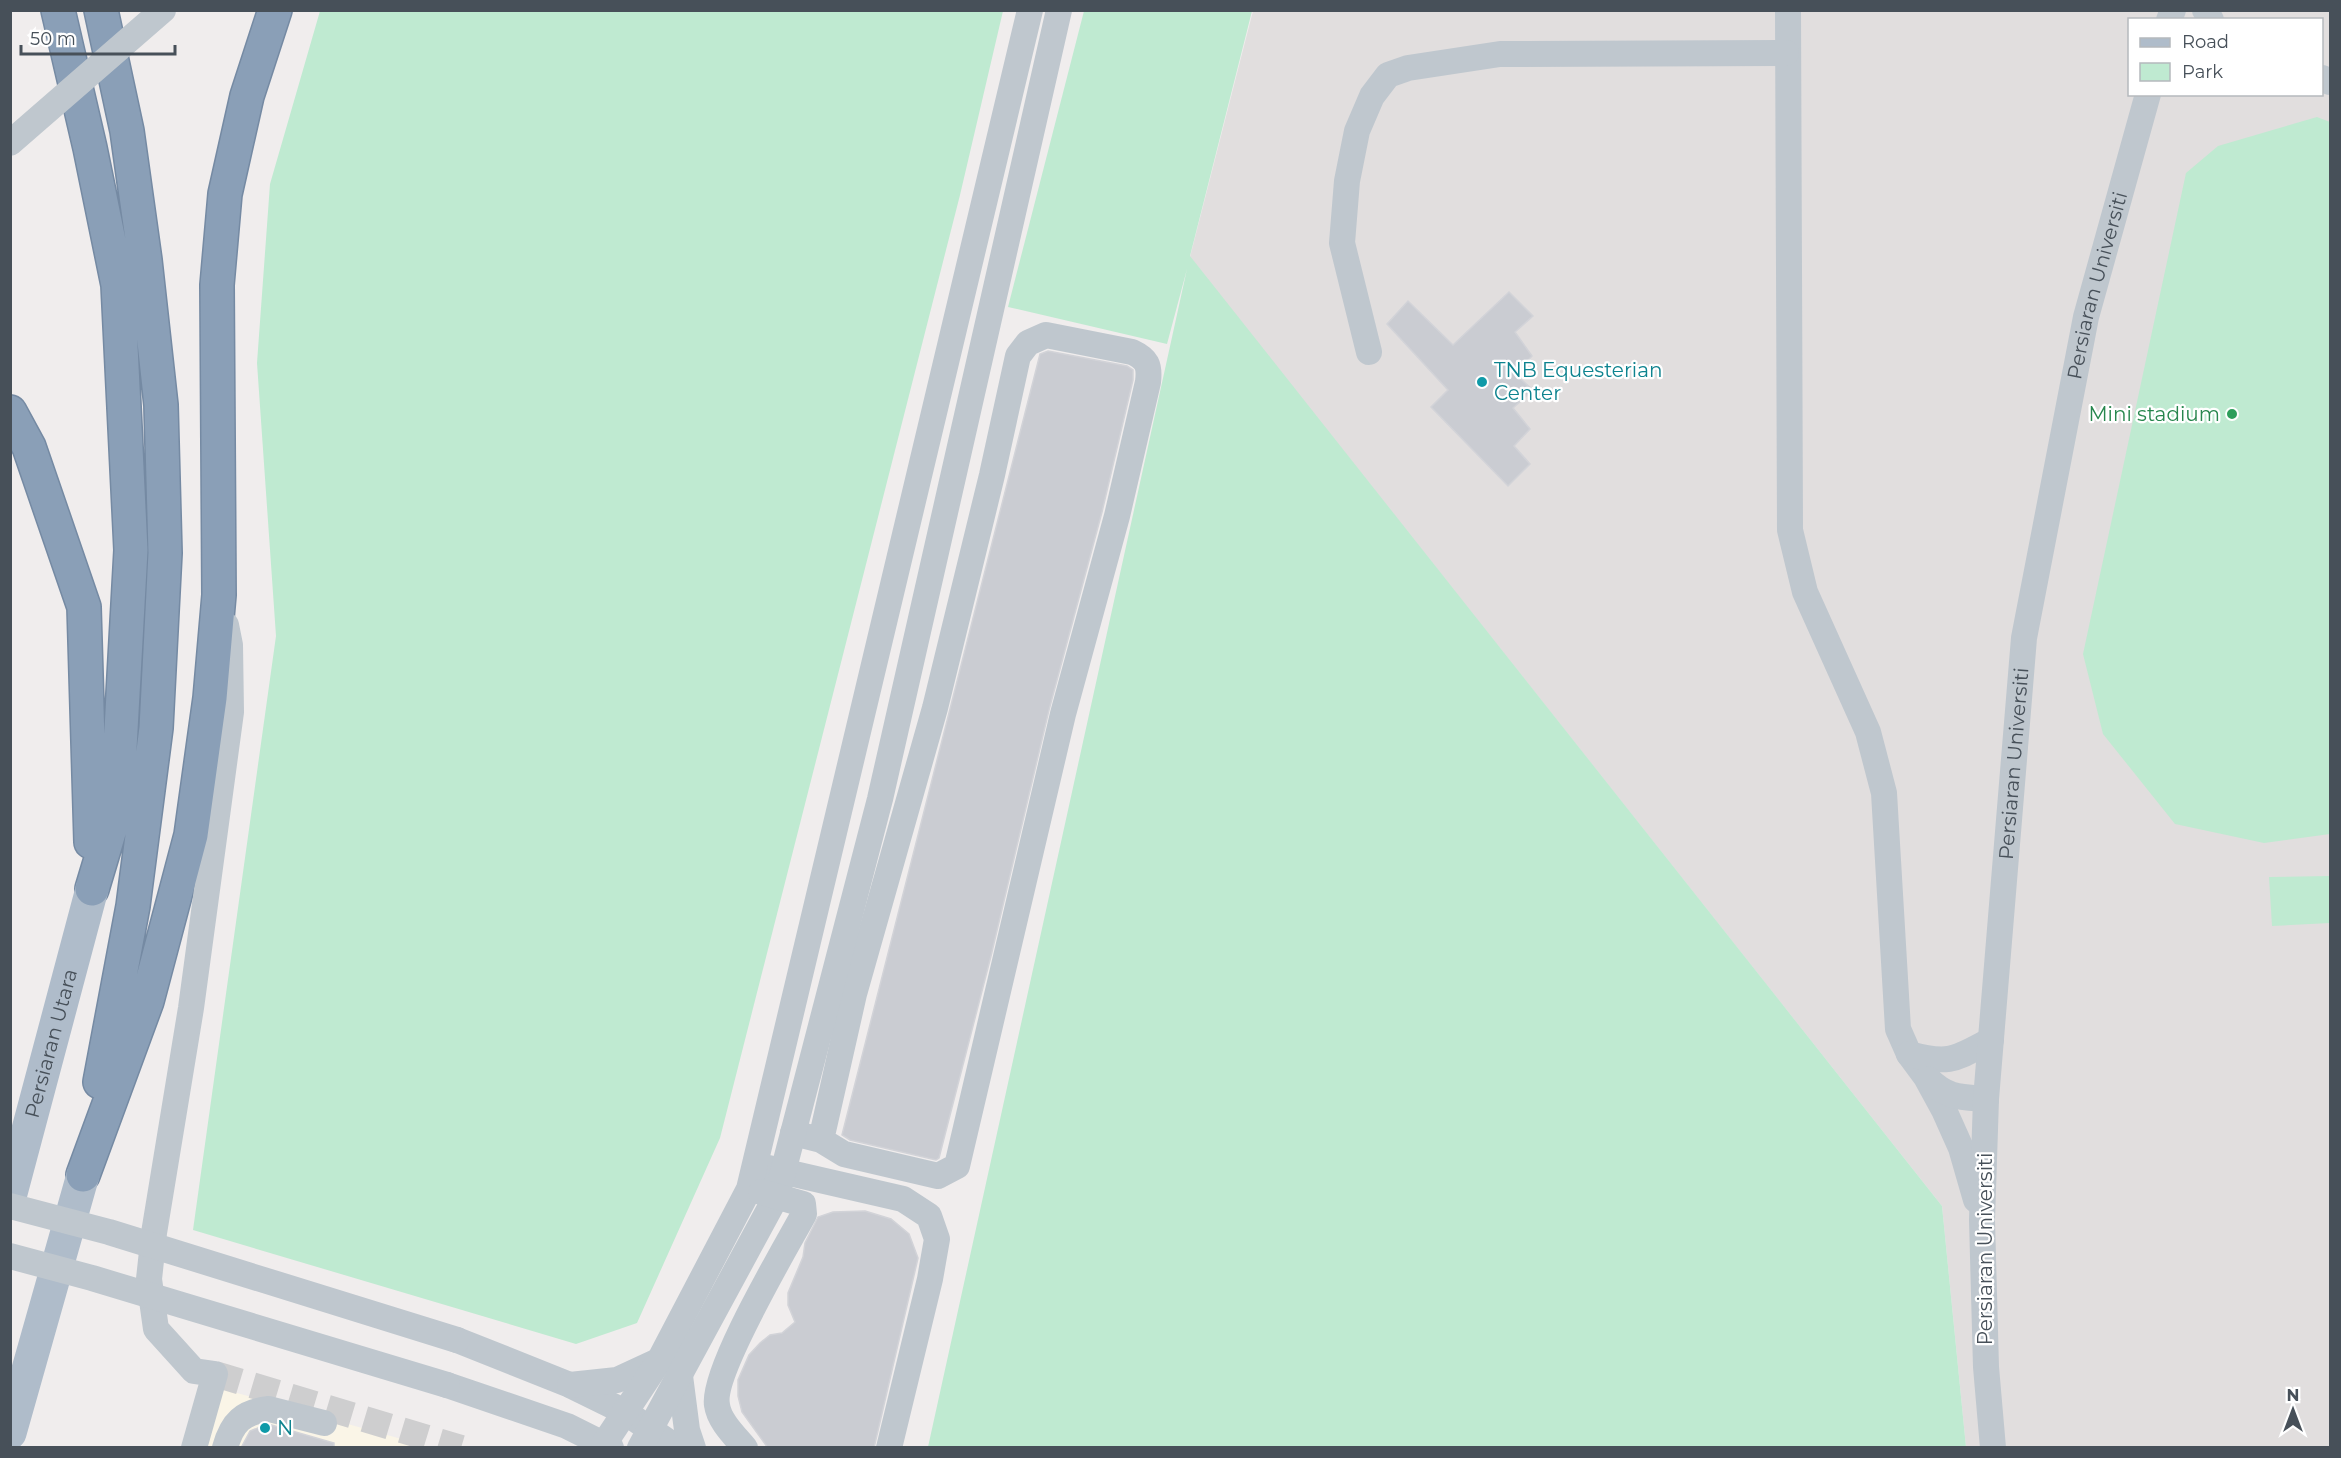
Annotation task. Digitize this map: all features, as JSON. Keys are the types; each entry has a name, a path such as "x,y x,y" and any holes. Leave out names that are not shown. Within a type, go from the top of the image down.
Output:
{"highway":[{"path":"58,10 90,148 118,285 131,550 119,766 110,829 92,889"},
{"path":"83,1175 133,906 156,728 165,553 161,405 145,260 127,130 101,10"},
{"path":"83,1175 147,1001 191,835 210,698 219,595 217,285 225,194 247,96 275,10"},
{"path":"10,412 29,447 84,607 91,780 92,889"}],"main road":[{"name":"Persiaran Utara","path":"10,1197 92,889"},
{"path":"10,1433 83,1175"}],"street":[{"path":"10,143 163,10"},
{"path":"10,1256 92,1278 447,1385 563,1437 607,1446 625,1412 659,1361 752,1177 1030,10"},
{"path":"646,1438 780,1184 880,799 1059,10"},
{"path":"1788,10 1786,53 1790,530 1805,592 1868,732 1884,793 1898,1029 1909,1054 1926,1077 1944,1110 1960,1148 1982,1220"},
{"path":"1369,352 1342,243 1347,181 1357,130 1372,96 1388,75 1408,68 1500,54 1786,53"},
{"name":"Persiaran Universiti","path":"1993,1448 1986,1367 1982,1220 1986,1099 2025,638 2086,317 2147,96"},
{"path":"793,1133 821,1140 844,1154 938,1176 957,1166 1062,714 1122,494 1148,382 1150,369 1145,358 1132,352 1046,335 1028,343 1018,356 964,591 854,994 821,1140"},
{"path":"896,577 964,591"},
{"path":"194,1448 215,1374 194,1371 156,1329 149,1279 154,1233 191,1008 231,712 230,645 219,595"},
{"path":"915,646 948,653"},
{"path":"1909,1054 1935,1061 1955,1059 1991,1040"},
{"path":"1926,1077 1940,1091 1952,1096 1986,1099"},
{"path":"752,1177 780,1184 903,1199 929,1216 937,1239 932,1269 889,1448"},
{"path":"745,1448 726,1424 717,1406 718,1385 729,1356 804,1214 803,1204 780,1184"},
{"path":"10,1206 110,1232 457,1340 570,1385 625,1412 646,1438 677,1448"},
{"path":"570,1385 617,1380 659,1361"},
{"path":"680,1376 687,1430 693,1448"},
{"path":"225,1448 229,1433 236,1422 247,1414 260,1410 269,1409 324,1424"}],"shaded area":[{"path":"1253,11 2330,11 2330,1447 1966,1447 1942,1206 1190,257"},
{"path":"219,1388 430,1447 201,1448"}],"green space":[{"path":"320,11 1003,11 960,195 720,1138 637,1323 576,1344 193,1230 276,636 257,363 270,184"},
{"path":"1084,11 1252,11 1190,256 1942,1206 1966,1447 928,1447 1187,269 1167,344 1008,307"},
{"name":"Mini stadium","path":"2317,117 2330,122 2330,834 2264,843 2175,824 2103,734 2083,654 2186,173 2218,146"},
{"path":"2330,876 2330,923 2272,926 2269,877"}],"building":[{"name":"TNB Equesterian Center","path":"1509,292 1533,316 1515,332 1532,356 1515,374 1533,390 1513,408 1530,429 1514,446 1530,464 1508,486 1431,407 1448,390 1387,324 1408,301 1453,345"},
{"path":"1048,351 1127,366 1133,370 1133,380 1102,512 1049,710 991,956 939,1158 936,1160 850,1140 842,1135 1040,354"},
{"path":"865,1211 891,1219 909,1234 918,1258 874,1448 768,1448 742,1412 738,1396 738,1380 749,1355 760,1343 770,1335 782,1333 795,1322 788,1305 788,1293 803,1257 805,1243 818,1217 833,1212"},
{"name":"N","path":"268,1424 334,1443 334,1448 241,1448 250,1431"}],"tunnel":[{"path":"215,1374 461,1448"}],"place":[{"name":"TNB Equesterian Center","path":"1482,382"},
{"name":"Mini stadium","path":"2232,414"},
{"name":"N","path":"265,1428"}]}
